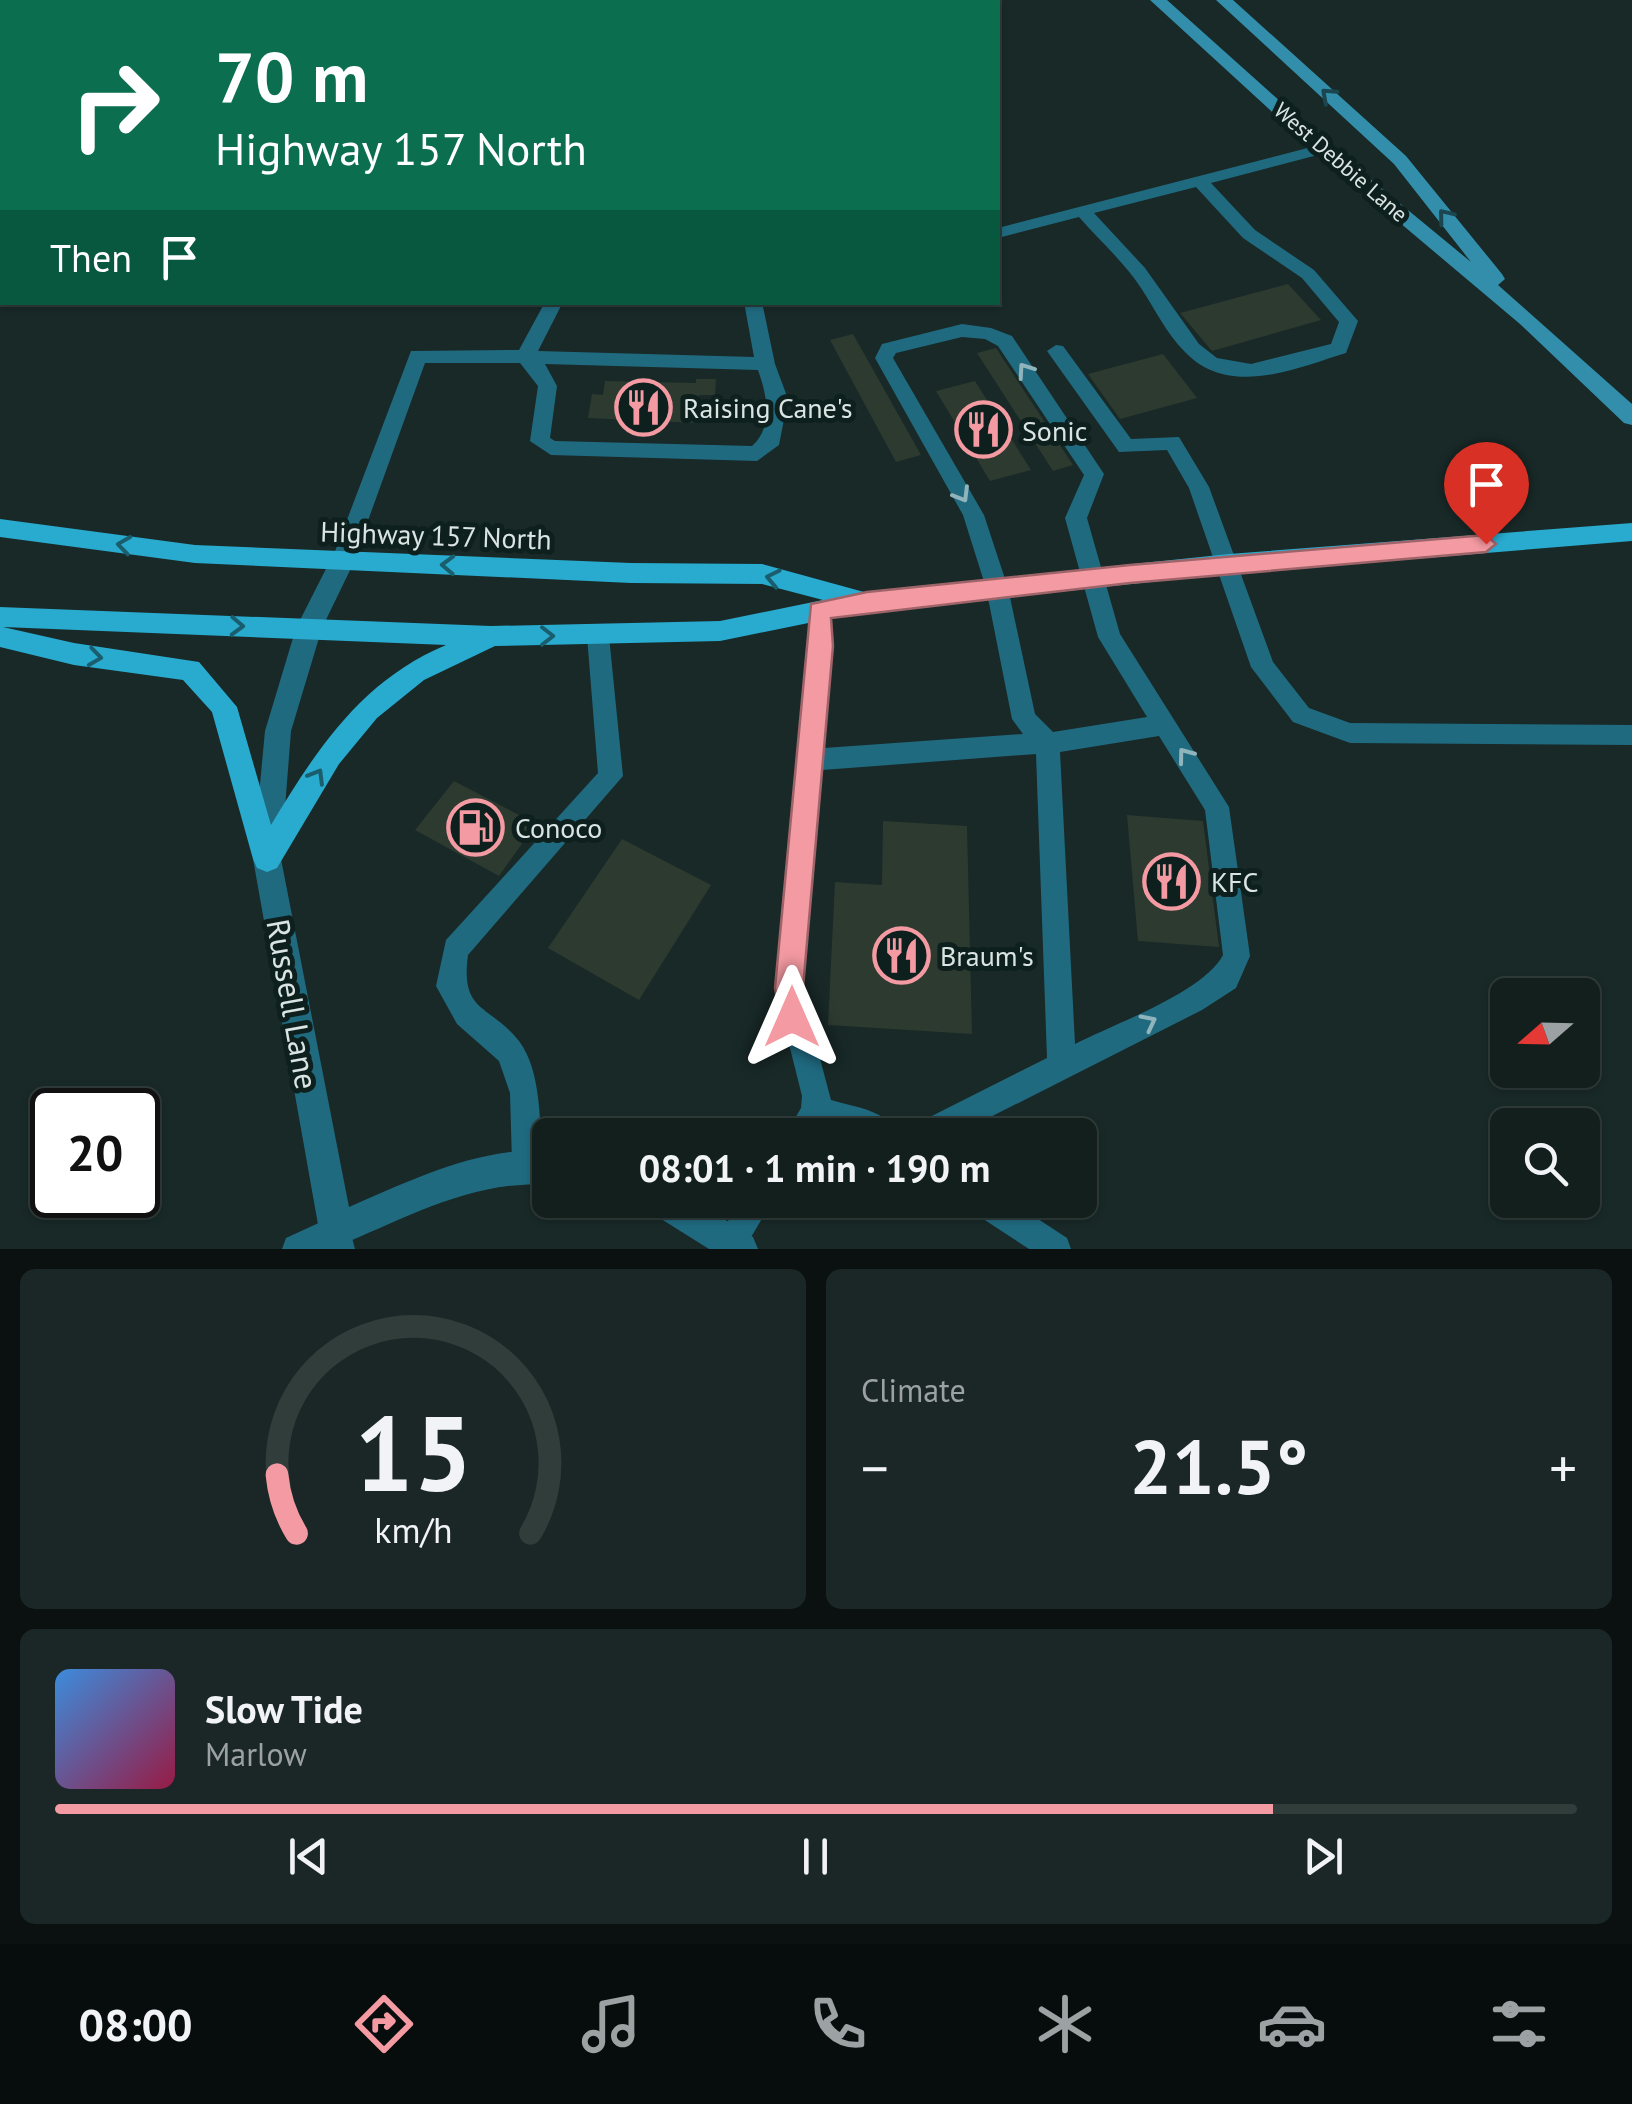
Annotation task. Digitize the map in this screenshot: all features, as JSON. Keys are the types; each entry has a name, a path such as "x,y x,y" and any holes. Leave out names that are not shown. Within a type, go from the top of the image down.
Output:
{"main road":[{"name":"West Debbie Lane","path":"1158,0 1323,149 1527,319 1632,418"},
{"name":"West Debbie Lane","path":"1224,0 1400,160 1527,319"},
{"name":"Highway 157 North","path":"0,528 195,554 762,574 867,602"},
{"name":"Highway 157 North","path":"0,616 490,636 720,631 867,602 1229,564 1632,532"},
{"path":"267,859 338,741 381,697 416,671 490,636"},
{"path":"0,637 74,654 190,670 224,707 267,859"}],"street":[{"name":"Russell Lane","path":"338,1240 267,859 278,731 310,628 342,562"},
{"path":"338,1240 427,1192 532,1166"},
{"path":"691,1218 736,1246"}],"lane":[{"path":"1000,232 1323,149"},
{"path":"1083,211 1153,292 1161,314 1200,360 1254,372 1339,348 1349,321 1308,274 1249,234 1199,180"},
{"path":"525,357 552,305"},
{"path":"525,357 542,370 550,385 540,440 551,448 727,457 757,454 772,440 778,399 765,364 754,305"},
{"path":"958,1118 1062,1066 1192,1000 1226,978 1237,956 1217,806 1109,637 1096,578 1076,518 1079,502 1090,492 1094,474 1005,340 989,331 968,328 889,349 884,358 974,515 997,588 1024,720 1048,744 1062,1066"},
{"path":"1056,351 1126,447 1172,442 1199,487 1263,667 1301,715 1350,733 1632,735"},
{"path":"342,562 418,356 765,364"},
{"path":"809,1118 816,1093 792,1017 789,988 822,646 819,611"},
{"path":"532,1134 510,1052 467,1014 450,986 454,949 612,776 598,636"},
{"path":"811,760 1048,744 1162,725"},
{"path":"736,1246 749,1218"},
{"path":"1009,1218 1056,1249"},
{"path":"297,1249 338,1240"}],"building":[{"path":"1288,284 1321,320 1212,351 1180,313"},
{"path":"853,334 921,455 896,462 830,340"},
{"path":"996,348 1073,465 1053,471 977,353"},
{"path":"1163,354 1197,398 1120,419 1088,374"},
{"name":"Raising Cane's","path":"696,379 716,379 715,395 699,395 696,423 588,418 592,394 603,395 605,381 696,383"},
{"name":"Sonic","path":"975,381 1031,470 990,481 936,391"},
{"name":"Conoco","path":"454,781 536,824 499,876 415,830"},
{"name":"KFC","path":"1127,815 1203,821 1219,947 1138,941"},
{"name":"Braum's","path":"883,821 967,826 972,1034 828,1025 835,882 882,885"},
{"path":"622,839 711,885 639,1000 548,948"}],"place":[{"name":"Raising Cane's","path":"644,407"},
{"name":"Sonic","path":"983,430"},
{"name":"Conoco","path":"476,827"},
{"name":"KFC","path":"1172,881"},
{"name":"Braum's","path":"901,955"}],"route":[{"path":"792,1017 789,988 822,646 819,611 867,602 1229,564 1486,544"}]}
